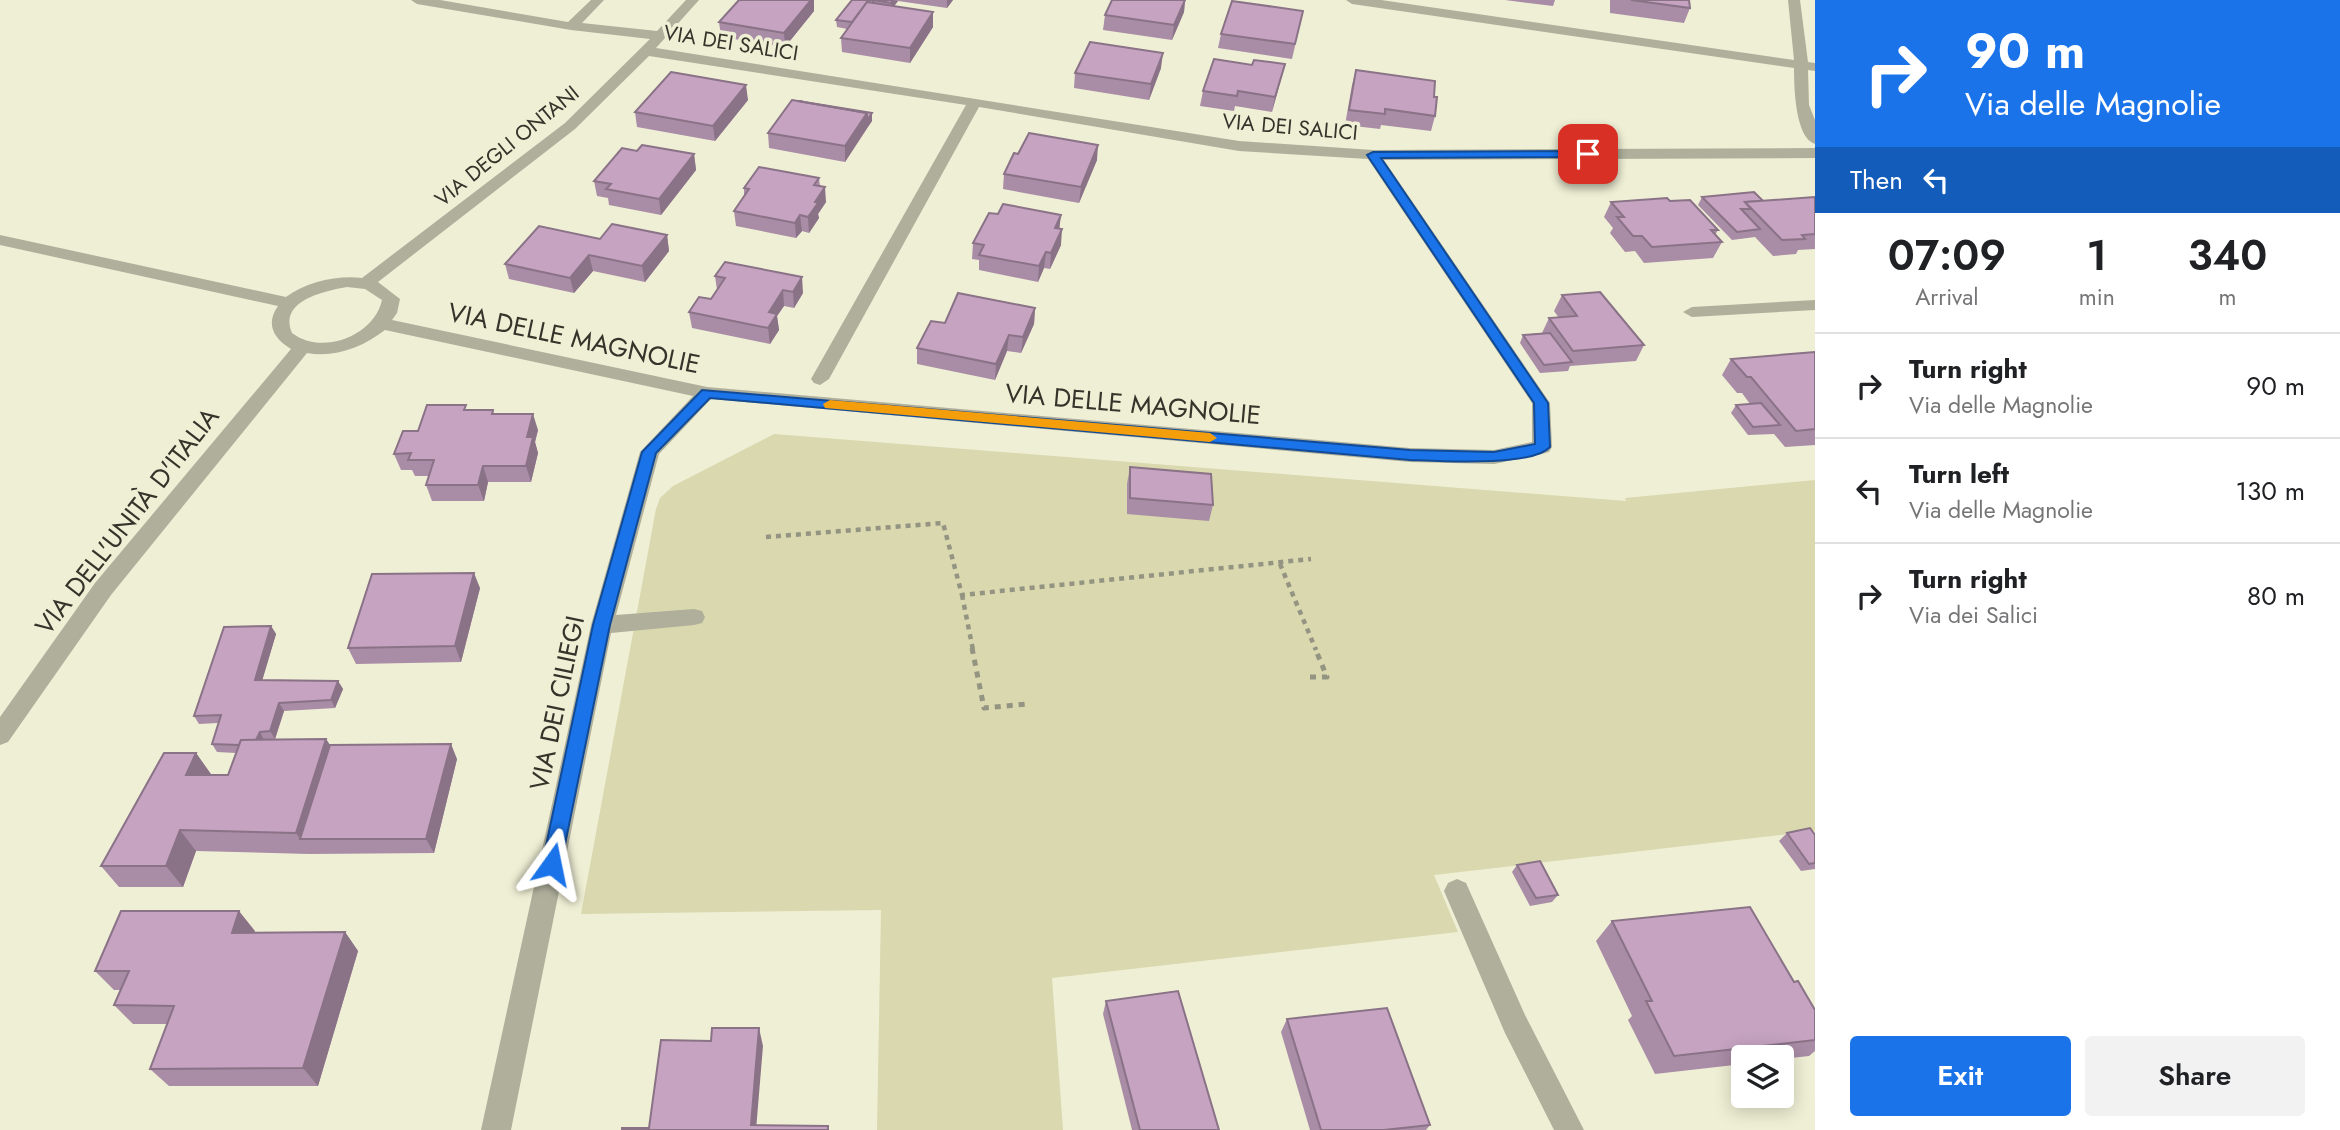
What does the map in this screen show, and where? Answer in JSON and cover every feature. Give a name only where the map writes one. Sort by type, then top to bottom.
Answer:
[{"type":"street","points":[[417,0],[571,26],[661,36]]},
{"type":"street","points":[[571,26],[598,0]]},
{"type":"street","name":"VIA DEGLI ONTANI","points":[[367,283],[570,126],[661,36],[693,0]]},
{"type":"street","points":[[1352,0],[1808,65]]},
{"type":"street","points":[[1794,0],[1808,65],[1802,105],[1815,140]]},
{"type":"street","name":"VIA DEI SALICI","points":[[646,51],[1240,146],[1373,155],[1815,153]]},
{"type":"street","points":[[820,379],[975,102]]},
{"type":"street","name":"VIA DELLE MAGNOLIE","points":[[383,324],[707,394],[1410,455],[1494,457],[1542,447],[1541,403],[1373,155]]},
{"type":"street","points":[[0,240],[289,303]]},
{"type":"street","points":[[367,283],[382,289],[391,299],[391,311],[383,324],[368,336],[347,344],[324,348],[303,346],[288,340],[280,329],[280,316],[289,303],[305,292],[326,285],[367,283]]},
{"type":"street","points":[[1692,312],[1815,305]]},
{"type":"street","name":"VIA DELL'UNITÀ D'ITALIA","points":[[0,734],[103,589],[303,346]]},
{"type":"street","name":"VIA DEI CILIEGI","points":[[496,1130],[602,625],[650,452],[707,394]]},
{"type":"street","points":[[602,625],[694,617]]},
{"type":"street","points":[[1457,891],[1515,1024],[1569,1130]]},
{"type":"path","points":[[766,537],[943,523],[962,595],[984,708],[1027,704]]},
{"type":"path","points":[[962,595],[1311,559]]},
{"type":"path","points":[[1280,564],[1327,677],[1310,677]]},
{"type":"green space","points":[[774,434],[1626,501],[1625,498],[1815,480],[1815,831],[1434,875],[1458,932],[1052,978],[1063,1130],[877,1130],[881,910],[581,914],[660,498],[673,486]]},
{"type":"building","points":[[739,0],[811,0],[784,33],[719,22]]},
{"type":"building","points":[[852,0],[874,0],[872,3],[867,2],[852,22],[836,20]]},
{"type":"building","points":[[1112,0],[1185,0],[1174,25],[1105,15]]},
{"type":"building","points":[[1631,0],[1689,0],[1690,8]]},
{"type":"building","points":[[1232,1],[1303,11],[1295,44],[1221,34]]},
{"type":"building","points":[[867,2],[933,12],[910,48],[841,38]]},
{"type":"building","points":[[1090,42],[1163,53],[1151,84],[1075,73]]},
{"type":"building","points":[[1214,59],[1252,65],[1254,60],[1285,64],[1275,97],[1238,91],[1237,96],[1203,91]]},
{"type":"building","points":[[1356,70],[1435,81],[1435,116],[1385,109],[1385,114],[1349,110]]},
{"type":"building","points":[[671,72],[746,85],[713,126],[635,112]]},
{"type":"building","points":[[792,100],[867,113],[845,146],[768,133]]},
{"type":"building","points":[[798,101],[872,113],[867,120],[867,113]]},
{"type":"building","points":[[1029,133],[1098,145],[1081,187],[1004,174],[1014,153],[1018,154]]},
{"type":"building","points":[[642,145],[694,154],[659,199],[606,189],[611,184],[594,181],[622,148],[637,151]]},
{"type":"building","points":[[759,167],[819,178],[814,185],[825,187],[808,217],[800,215],[795,223],[734,211],[749,189],[744,188]]},
{"type":"building","points":[[1754,192],[1763,201],[1745,202],[1751,209],[1741,209],[1760,229],[1737,232],[1702,197]]},
{"type":"building","points":[[1815,197],[1815,234],[1802,235],[1805,239],[1782,240],[1745,202]]},
{"type":"building","points":[[1667,198],[1670,201],[1690,200],[1718,230],[1711,230],[1722,242],[1652,247],[1642,236],[1633,236],[1617,217],[1624,217],[1611,202]]},
{"type":"building","points":[[1003,204],[1061,215],[1055,228],[1062,229],[1051,253],[1046,252],[1039,266],[979,255],[984,245],[973,243],[989,213],[998,214]]},
{"type":"building","points":[[612,224],[667,235],[642,266],[589,255],[570,278],[505,264],[539,226],[600,239]]},
{"type":"building","points":[[725,262],[802,277],[793,292],[783,290],[769,312],[777,314],[768,328],[689,312],[699,297],[711,299],[725,278],[715,276]]},
{"type":"building","points":[[1600,292],[1644,345],[1573,351],[1549,318],[1577,316],[1562,295]]},
{"type":"building","points":[[958,293],[1035,308],[1023,337],[1009,335],[996,364],[917,348],[931,321],[945,323]]},
{"type":"building","points":[[1550,333],[1572,362],[1544,365],[1523,335]]},
{"type":"building","points":[[1815,352],[1815,429],[1796,431],[1751,377],[1747,377],[1731,359]]},
{"type":"building","points":[[1761,403],[1780,425],[1753,427],[1736,405]]},
{"type":"building","points":[[427,405],[466,405],[464,410],[493,410],[492,414],[533,414],[527,437],[533,437],[526,466],[483,466],[478,485],[426,485],[434,460],[408,460],[411,453],[394,454],[403,431],[418,431]]},
{"type":"building","points":[[1130,467],[1211,474],[1213,505],[1130,498]]},
{"type":"building","points":[[474,573],[455,646],[348,648],[372,574]]},
{"type":"building","points":[[271,626],[255,680],[338,681],[331,700],[279,703],[270,731],[260,732],[256,740],[241,740],[239,745],[212,744],[221,715],[194,716],[224,627]]},
{"type":"building","points":[[326,739],[296,833],[180,830],[166,866],[101,866],[164,753],[196,753],[186,775],[228,775],[241,740]]},
{"type":"building","points":[[451,744],[426,839],[300,839],[330,745]]},
{"type":"building","points":[[1810,828],[1815,835],[1815,863],[1809,864],[1787,833]]},
{"type":"building","points":[[1540,861],[1558,895],[1536,898],[1517,865]]},
{"type":"building","points":[[1750,907],[1794,982],[1798,981],[1815,1010],[1815,1040],[1771,1045],[1731,1045],[1731,1050],[1674,1056],[1646,1001],[1652,1001],[1612,921]]},
{"type":"building","points":[[121,911],[239,911],[232,933],[345,932],[303,1068],[150,1069],[174,1006],[114,1005],[129,971],[95,971]]},
{"type":"building","points":[[1178,991],[1219,1130],[1140,1130],[1106,1001]]},
{"type":"building","points":[[1387,1008],[1430,1125],[1384,1130],[1321,1130],[1287,1019]]},
{"type":"building","points":[[712,1028],[759,1028],[751,1125],[828,1126],[828,1130],[622,1130],[649,1128],[661,1040],[711,1041]]},
{"type":"slow traffic","points":[[830,404],[1210,438]]},
{"type":"route","points":[[552,864],[602,625],[650,452],[707,394],[1410,455],[1494,457],[1542,447],[1541,403],[1373,155],[1588,154]]}]
